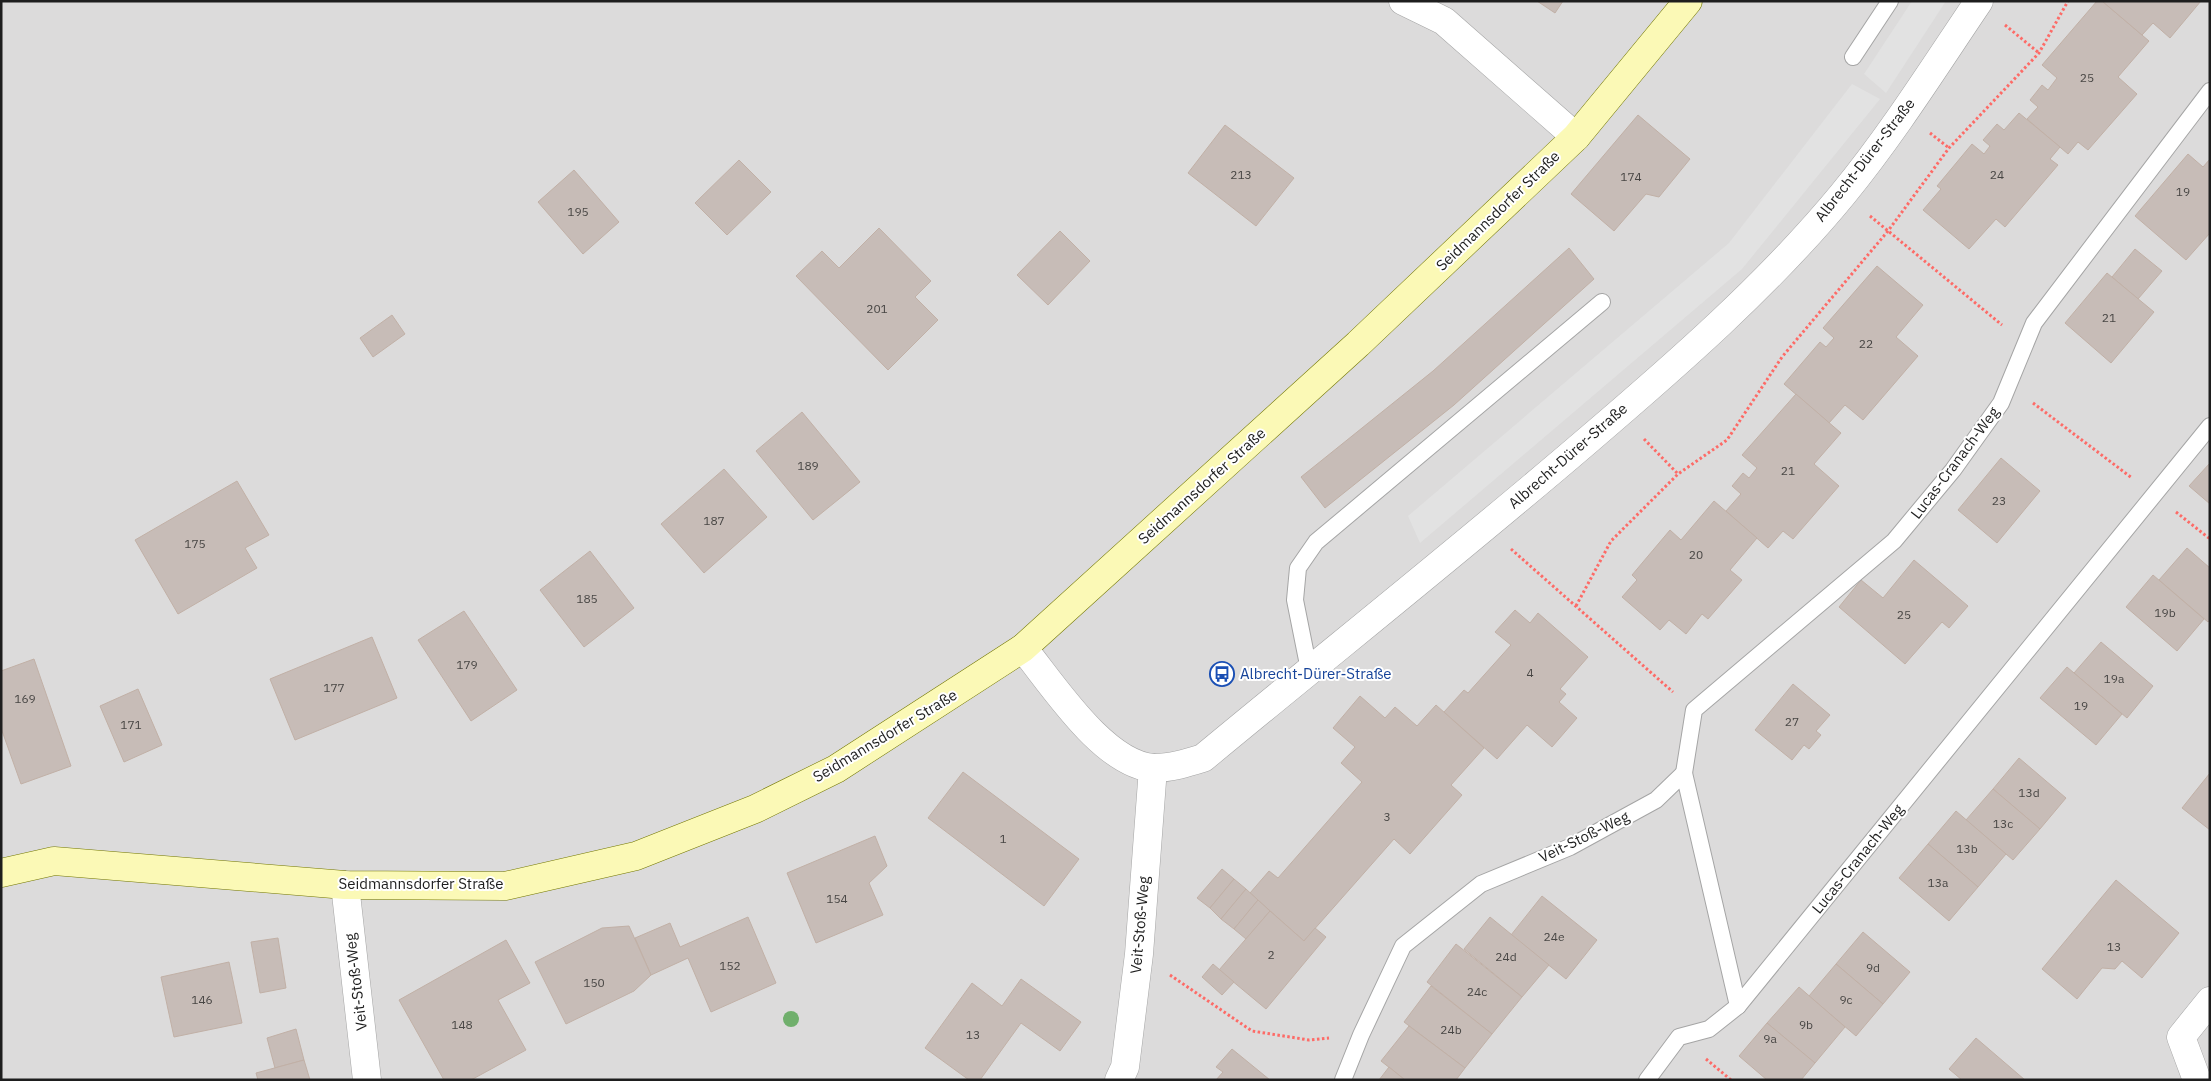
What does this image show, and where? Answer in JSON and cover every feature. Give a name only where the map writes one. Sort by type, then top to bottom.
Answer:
[{"type":"street","points":[[1403,1],[1444,21],[1576,137]]},
{"type":"street","name":"Seidmannsdorfer Straße","points":[[1,873],[54,861],[345,885],[505,886],[636,856],[755,809],[836,769],[1023,648],[1358,344],[1576,137],[1688,1]]},
{"type":"street","name":"Albrecht-Dürer-Straße","points":[[1023,648],[1092,733],[1120,757],[1153,768],[1181,765],[1203,758],[1486,527],[1701,341],[1799,243],[1844,193],[1903,113],[1978,2]]},
{"type":"street","name":"Veit-Stoß-Weg","points":[[1119,1080],[1125,1067],[1139,954],[1153,768]]},
{"type":"street","name":"Veit-Stoß-Weg","points":[[345,885],[368,1080]]},
{"type":"street","points":[[2197,1080],[2181,1037],[2210,1001]]},
{"type":"lane","points":[[1853,57],[1890,1]]},
{"type":"lane","name":"Lucas-Cranach-Weg","points":[[1694,710],[1894,541],[1953,470],[2001,403],[2034,324],[2210,90]]},
{"type":"lane","points":[[1309,670],[1295,600],[1298,568],[1316,542],[1602,302]]},
{"type":"lane","name":"Lucas-Cranach-Weg","points":[[1647,1080],[1679,1037],[1709,1029],[1738,1006],[2210,426]]},
{"type":"lane","points":[[1694,710],[1684,773],[1738,1006]]},
{"type":"lane","name":"Veit-Stoß-Weg","points":[[1342,1080],[1361,1035],[1404,946],[1481,884],[1570,847],[1656,800],[1684,773]]},
{"type":"path","points":[[1576,606],[1611,541],[1678,474],[1726,440],[1782,357],[1888,231],[1949,148],[2039,53],[2068,1]]},
{"type":"path","points":[[1978,2],[2039,53]]},
{"type":"path","points":[[1844,193],[2025,344]]},
{"type":"path","points":[[2009,384],[2210,539]]},
{"type":"path","points":[[1619,413],[1678,474]]},
{"type":"path","points":[[1486,527],[1694,710]]},
{"type":"path","points":[[1139,954],[1252,1031],[1309,1040],[1361,1035]]},
{"type":"path","points":[[1724,1073],[1731,1080]]},
{"type":"shaded area","points":[[1,1],[2210,1],[2210,1080],[1,1080]]},
{"type":"shaded area","points":[[1912,1],[1946,1],[1886,93],[1864,74]]},
{"type":"shaded area","points":[[1852,84],[1880,99],[1742,269],[1420,543],[1408,516],[1729,243]]},
{"type":"building","points":[[1537,1],[1563,1],[1555,13]]},
{"type":"building","points":[[2097,1],[2102,1],[2149,41],[2118,77],[2137,94],[2088,150],[2078,142],[2068,154],[2027,119],[2038,107],[2030,100],[2042,85],[2048,90],[2057,78],[2042,65]]},
{"type":"building","points":[[2102,1],[2201,1],[2170,38],[2153,23],[2142,35]]},
{"type":"building","points":[[2019,113],[2060,147],[2050,159],[2058,165],[2005,227],[1996,219],[1969,249],[1923,210],[1941,189],[1937,186],[1972,144],[1984,154],[1990,146],[1983,140],[1997,124],[2004,130]]},
{"type":"building","points":[[1638,115],[1690,159],[1659,197],[1646,194],[1614,231],[1571,194]]},
{"type":"building","points":[[1225,125],[1294,178],[1256,226],[1188,173]]},
{"type":"building","points":[[2188,154],[2203,167],[2210,159],[2210,233],[2186,260],[2135,216]]},
{"type":"building","points":[[739,160],[771,192],[727,235],[695,203]]},
{"type":"building","points":[[574,170],[619,222],[583,254],[538,202]]},
{"type":"building","points":[[879,228],[931,281],[915,297],[938,320],[888,370],[796,276],[822,251],[839,268]]},
{"type":"building","points":[[1060,231],[1090,261],[1048,305],[1017,275]]},
{"type":"building","points":[[1569,248],[1594,279],[1454,405],[1325,508],[1301,477],[1433,371]]},
{"type":"building","points":[[2135,249],[2162,271],[2138,299],[2112,277]]},
{"type":"building","points":[[1877,266],[1923,305],[1896,337],[1918,356],[1863,420],[1845,405],[1829,423],[1784,384],[1820,342],[1826,347],[1834,338],[1823,328]]},
{"type":"building","points":[[2107,273],[2154,312],[2111,363],[2065,323]]},
{"type":"building","points":[[392,315],[405,334],[373,357],[360,338]]},
{"type":"building","points":[[1796,394],[1841,433],[1814,464],[1839,486],[1793,539],[1783,531],[1768,548],[1726,511],[1741,494],[1732,486],[1743,473],[1749,478],[1757,468],[1742,455]]},
{"type":"building","points":[[802,412],[860,482],[813,520],[756,451]]},
{"type":"building","points":[[2001,458],[2040,491],[1997,543],[1958,510]]},
{"type":"building","points":[[2210,463],[2210,504],[2189,486]]},
{"type":"building","points":[[724,469],[767,517],[704,573],[661,524]]},
{"type":"building","points":[[237,481],[269,535],[245,548],[257,568],[178,614],[135,540]]},
{"type":"building","points":[[1714,501],[1757,538],[1730,570],[1742,580],[1708,619],[1702,614],[1686,634],[1669,620],[1660,630],[1622,597],[1637,580],[1632,575],[1670,530],[1681,540]]},
{"type":"building","points":[[2187,548],[2210,568],[2210,620],[2208,622],[2159,580]]},
{"type":"building","points":[[590,551],[634,608],[584,647],[540,590]]},
{"type":"building","points":[[1914,560],[1968,606],[1949,628],[1942,622],[1905,664],[1839,607],[1861,580],[1883,598]]},
{"type":"building","points":[[2153,575],[2204,619],[2177,651],[2126,607]]},
{"type":"building","points":[[1515,610],[1530,623],[1538,613],[1588,657],[1560,689],[1566,694],[1559,702],[1577,718],[1552,747],[1527,725],[1497,759],[1444,712],[1464,690],[1468,693],[1511,645],[1495,632]]},
{"type":"building","points":[[464,611],[517,690],[471,721],[418,640]]},
{"type":"building","points":[[372,637],[397,698],[295,740],[270,679]]},
{"type":"building","points":[[2101,642],[2153,686],[2127,718],[2074,673]]},
{"type":"building","points":[[34,659],[71,766],[21,784],[1,728],[1,671]]},
{"type":"building","points":[[2067,667],[2122,714],[2096,745],[2040,698]]},
{"type":"building","points":[[1793,684],[1830,715],[1816,731],[1821,735],[1809,749],[1804,745],[1792,760],[1755,730]]},
{"type":"building","points":[[138,689],[162,745],[124,762],[100,706]]},
{"type":"building","points":[[1360,696],[1385,718],[1395,707],[1417,726],[1436,705],[1484,748],[1451,785],[1462,795],[1410,854],[1394,839],[1304,941],[1250,893],[1269,871],[1278,878],[1362,782],[1341,763],[1355,747],[1333,728]]},
{"type":"building","points":[[2019,758],[2066,798],[2040,829],[1993,789]]},
{"type":"building","points":[[963,772],[1079,859],[1044,906],[928,818]]},
{"type":"building","points":[[2210,773],[2210,830],[2182,808]]},
{"type":"building","points":[[1993,789],[2040,829],[2013,860],[1966,820]]},
{"type":"building","points":[[1956,811],[2006,854],[1978,887],[1928,844]]},
{"type":"building","points":[[875,836],[887,866],[869,883],[883,915],[816,943],[787,873]]},
{"type":"building","points":[[1928,844],[1978,887],[1949,921],[1899,878]]},
{"type":"building","points":[[1222,869],[1234,879],[1210,908],[1197,898]]},
{"type":"building","points":[[1234,879],[1246,889],[1221,919],[1210,908]]},
{"type":"building","points":[[2116,880],[2179,933],[2142,978],[2122,961],[2115,969],[2102,968],[2077,999],[2042,969]]},
{"type":"building","points":[[1246,889],[1258,900],[1234,929],[1221,919]]},
{"type":"building","points":[[1542,896],[1597,940],[1566,979],[1511,935]]},
{"type":"building","points":[[1258,900],[1270,911],[1246,939],[1234,929]]},
{"type":"building","points":[[1270,911],[1304,941],[1315,928],[1326,937],[1266,1009],[1219,970]]},
{"type":"building","points":[[748,917],[776,983],[711,1012],[688,958],[651,975],[635,938],[670,923],[680,947]]},
{"type":"building","points":[[1490,917],[1549,965],[1522,997],[1464,949]]},
{"type":"building","points":[[629,926],[651,975],[634,991],[566,1024],[535,962],[602,928]]},
{"type":"building","points":[[1863,932],[1910,972],[1883,1004],[1836,964]]},
{"type":"building","points":[[278,938],[286,988],[260,993],[251,942]]},
{"type":"building","points":[[506,940],[530,983],[498,1000],[526,1050],[471,1080],[444,1080],[399,1000]]},
{"type":"building","points":[[1456,944],[1522,997],[1492,1034],[1427,982]]},
{"type":"building","points":[[229,962],[242,1023],[174,1037],[161,977]]},
{"type":"building","points":[[1213,964],[1234,982],[1222,995],[1202,977]]},
{"type":"building","points":[[1836,964],[1883,1004],[1856,1036],[1809,996]]},
{"type":"building","points":[[1021,979],[1081,1022],[1060,1051],[1021,1023],[980,1080],[969,1080],[925,1048],[972,983],[1002,1006]]},
{"type":"building","points":[[1431,986],[1492,1034],[1465,1068],[1404,1022]]},
{"type":"building","points":[[1799,987],[1845,1027],[1815,1063],[1767,1023]]},
{"type":"building","points":[[1767,1023],[1815,1063],[1801,1080],[1767,1080],[1739,1056]]},
{"type":"building","points":[[1409,1026],[1465,1068],[1456,1080],[1405,1080],[1381,1061]]},
{"type":"building","points":[[296,1029],[304,1060],[275,1068],[267,1038]]},
{"type":"building","points":[[1976,1038],[2025,1080],[1962,1080],[1949,1069]]},
{"type":"building","points":[[1232,1049],[1270,1080],[1216,1080],[1223,1072],[1216,1067]]},
{"type":"building","points":[[304,1060],[310,1080],[258,1080],[256,1073]]},
{"type":"building","points":[[1389,1067],[1405,1080],[1379,1080]]},
{"type":"place","name":"Albrecht-Dürer-Straße","points":[[1222,674]]}]
